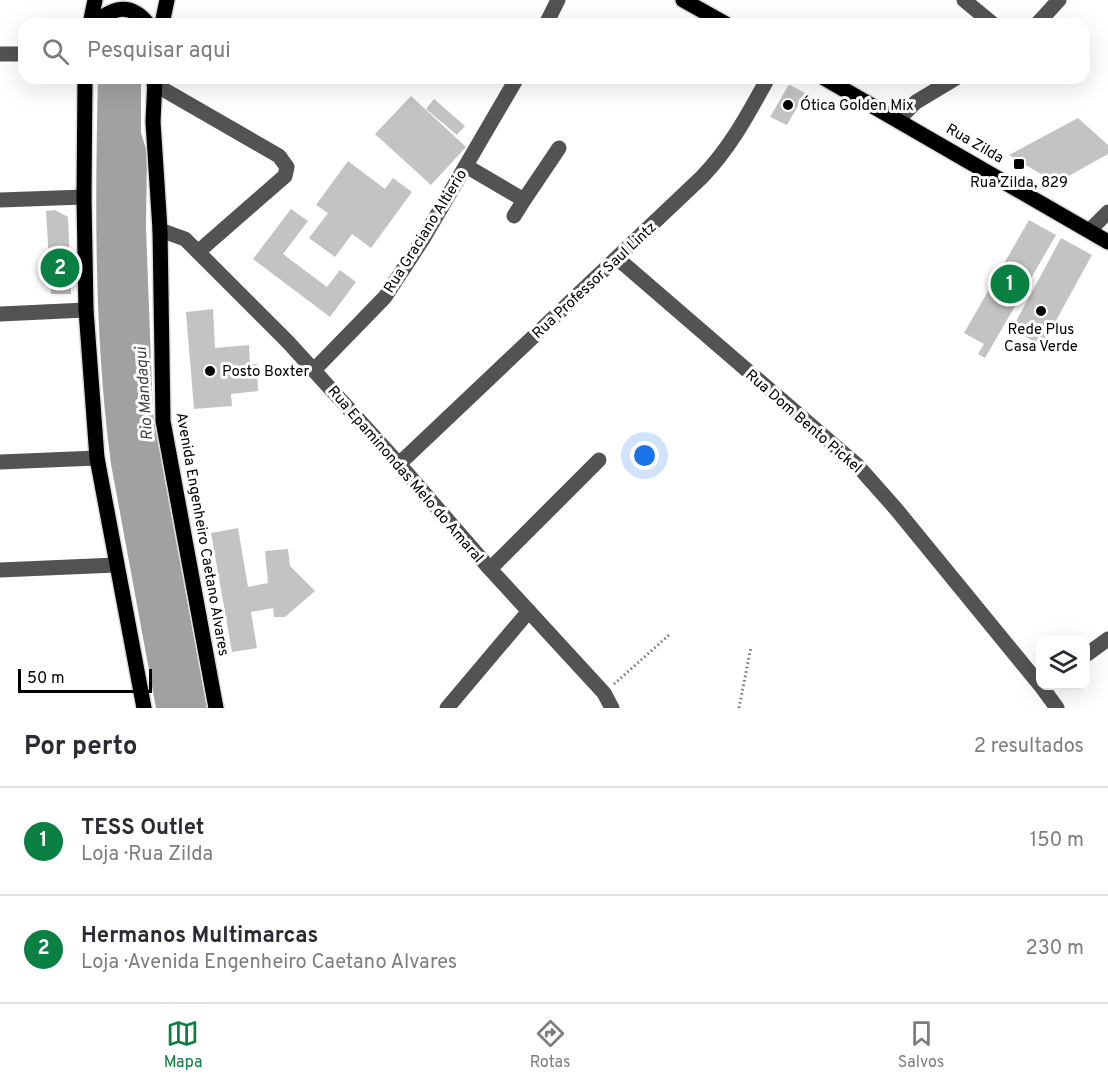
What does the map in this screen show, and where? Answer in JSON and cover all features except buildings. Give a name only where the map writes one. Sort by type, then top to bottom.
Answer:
[{"type":"main road","points":[[92,18],[95,0]]},
{"type":"main road","points":[[163,18],[167,0]]},
{"type":"main road","points":[[683,0],[715,18]]},
{"type":"main road","points":[[99,18],[109,11],[120,8],[135,12],[142,18]]},
{"type":"main road","points":[[85,84],[86,310],[97,458],[144,708]]},
{"type":"main road","name":"Avenida Engenheiro Caetano Alvares","points":[[154,84],[153,122],[160,230],[163,421],[216,708]]},
{"type":"main road","name":"Rua Zilda","points":[[835,84],[1108,242]]},
{"type":"street","points":[[549,18],[558,0]]},
{"type":"street","points":[[964,0],[986,18]]},
{"type":"street","points":[[1042,18],[1059,0]]},
{"type":"street","points":[[0,54],[18,54]]},
{"type":"street","points":[[159,84],[279,156],[287,167],[285,176],[198,252]]},
{"type":"street","name":"Rua Graciano Altierio","points":[[314,370],[385,297],[423,240],[514,84]]},
{"type":"street","name":"Rua Professor Saul Lintz","points":[[399,464],[721,158],[735,138],[765,84]]},
{"type":"street","points":[[898,120],[916,102],[946,84]]},
{"type":"street","points":[[514,216],[559,148]]},
{"type":"street","points":[[466,166],[524,200]]},
{"type":"street","points":[[0,200],[84,196]]},
{"type":"street","points":[[1090,230],[1108,212]]},
{"type":"street","name":"Rua Epaminondas Melo do Amaral","points":[[160,230],[185,239],[314,370],[490,569],[604,693],[612,708]]},
{"type":"street","name":"Rua Dom Bento Pickel","points":[[617,258],[857,465],[1036,679]]},
{"type":"street","points":[[0,314],[86,310]]},
{"type":"street","points":[[0,462],[97,458]]},
{"type":"street","points":[[490,569],[599,460]]},
{"type":"street","points":[[0,570],[116,565]]},
{"type":"street","points":[[447,708],[529,611]]},
{"type":"street","points":[[1090,653],[1108,639]]},
{"type":"street","name":"Rua Dom Bento Pickel","points":[[1045,690],[1057,708]]},
{"type":"path","points":[[604,693],[669,635]]},
{"type":"path","points":[[739,708],[751,647]]},
{"type":"water","name":"Rio Mandaqui","points":[[98,84],[141,84],[141,133],[147,152],[146,228],[153,415],[207,708],[156,708],[111,464],[105,416],[97,271]]},
{"type":"place","name":"Ótica Golden Mix","points":[[788,105]]},
{"type":"place","name":"Rua Zilda, 829","points":[[1019,164]]},
{"type":"place","name":"Hermanos Multimarcas","points":[[60,268]]},
{"type":"place","name":"TESS Outlet","points":[[1010,284]]},
{"type":"place","name":"Rede Plus Casa Verde","points":[[1041,311]]},
{"type":"place","name":"Posto Boxter","points":[[210,371]]}]
